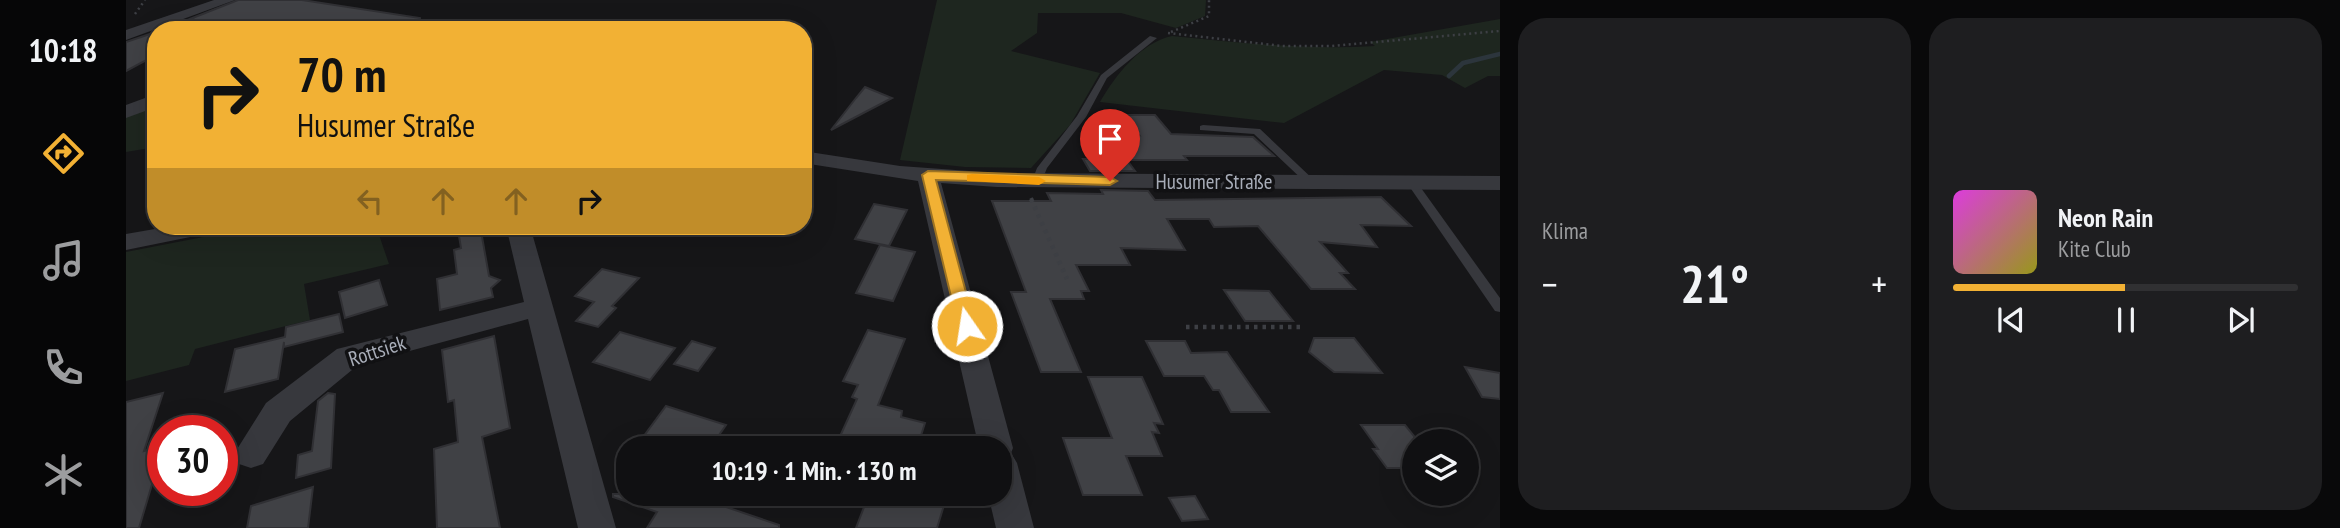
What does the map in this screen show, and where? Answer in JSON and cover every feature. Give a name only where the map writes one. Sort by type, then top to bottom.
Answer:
[{"type":"street","points":[[167,21],[228,0]]},
{"type":"street","points":[[126,35],[147,28]]},
{"type":"street","points":[[126,41],[147,42]]},
{"type":"street","points":[[126,112],[147,104]]},
{"type":"street","name":"Husumer Straße","points":[[812,158],[928,175],[1037,181],[1500,183]]},
{"type":"street","points":[[928,175],[993,436]]},
{"type":"street","points":[[126,242],[163,235]]},
{"type":"street","points":[[520,235],[597,528]]},
{"type":"street","name":"Rottsiek","points":[[251,454],[278,412],[348,357],[539,307]]},
{"type":"street","points":[[1010,506],[1015,528]]},
{"type":"lane","points":[[1037,181],[1042,168],[1081,117],[1104,77],[1153,38]]},
{"type":"lane","points":[[1203,128],[1257,131],[1311,182]]},
{"type":"lane","points":[[1412,183],[1500,308]]},
{"type":"path","points":[[1153,38],[1209,16],[1209,0]]},
{"type":"path","points":[[1168,33],[1282,46],[1332,46],[1500,31]]},
{"type":"path","points":[[1037,181],[1031,199],[1067,279]]},
{"type":"path","points":[[1186,327],[1304,327]]},
{"type":"shaded area","points":[[937,0],[1206,0],[1205,16],[1176,28],[1121,13],[1038,13],[1037,33],[1011,51],[1100,73],[1070,125],[1031,168],[965,167],[900,160]]},
{"type":"shaded area","points":[[1500,19],[1500,76],[1488,76],[1465,88],[1442,75],[1384,70],[1284,123],[1100,102],[1113,82],[1139,53],[1172,36],[1299,46],[1375,46],[1370,42]]},
{"type":"shaded area","points":[[147,108],[147,148],[126,152],[126,117]]},
{"type":"shaded area","points":[[214,235],[379,235],[389,264],[304,284],[310,320],[195,349],[189,365],[126,381],[126,252]]},
{"type":"building","points":[[238,0],[302,0],[420,18],[420,21],[190,19]]},
{"type":"building","points":[[147,35],[147,60],[126,71],[126,42]]},
{"type":"building","points":[[865,87],[892,98],[831,130],[856,98]]},
{"type":"building","points":[[1123,115],[1155,115],[1171,134],[1253,137],[1274,156],[1184,156],[1187,160],[1127,160],[1135,171],[1090,171],[1083,159],[1090,159],[1083,146],[1094,126],[1139,135]]},
{"type":"building","points":[[1101,190],[1148,191],[1155,200],[1381,197],[1411,226],[1361,225],[1377,247],[1320,242],[1348,273],[1340,273],[1355,289],[1311,289],[1258,226],[1214,227],[1209,219],[1167,219],[1185,250],[1121,248],[1130,265],[1076,265],[1089,291],[1081,291],[1084,299],[1050,299],[1081,372],[1041,372],[1011,292],[1026,292],[992,201],[1051,201],[1047,193],[1103,194]]},
{"type":"building","points":[[874,204],[907,210],[889,246],[855,239]]},
{"type":"building","points":[[482,235],[489,276],[500,280],[491,288],[493,297],[440,310],[437,279],[457,274],[454,250],[461,248],[459,236]]},
{"type":"building","points":[[880,245],[915,252],[893,301],[856,293]]},
{"type":"building","points":[[602,269],[639,278],[612,306],[616,308],[598,327],[576,321],[594,302],[575,296]]},
{"type":"building","points":[[379,280],[387,305],[345,318],[339,292]]},
{"type":"building","points":[[1224,290],[1269,291],[1293,321],[1245,321]]},
{"type":"building","points":[[339,314],[343,332],[284,347],[284,342],[278,379],[225,392],[235,349],[285,337],[286,327]]},
{"type":"building","points":[[868,330],[905,339],[878,405],[902,411],[901,417],[925,423],[921,436],[840,436],[857,399],[852,397],[858,385],[843,381]]},
{"type":"building","points":[[620,332],[675,348],[650,380],[593,362]]},
{"type":"building","points":[[494,336],[510,428],[482,437],[500,528],[437,528],[434,449],[458,442],[454,400],[448,402],[442,350]]},
{"type":"building","points":[[1314,338],[1354,338],[1382,373],[1334,372],[1309,352]]},
{"type":"building","points":[[692,341],[715,348],[698,371],[674,364]]},
{"type":"building","points":[[1146,341],[1185,341],[1191,353],[1227,352],[1269,412],[1231,412],[1219,390],[1213,390],[1204,376],[1164,376]]},
{"type":"building","points":[[1465,367],[1500,373],[1500,399],[1482,397]]},
{"type":"building","points":[[1088,377],[1142,377],[1163,424],[1154,423],[1159,433],[1152,432],[1162,456],[1126,456],[1142,495],[1083,495],[1063,438],[1112,438]]},
{"type":"building","points":[[163,393],[156,415],[147,415],[147,442],[144,451],[147,450],[147,501],[139,528],[126,528],[126,402]]},
{"type":"building","points":[[328,393],[335,394],[331,468],[296,478],[298,455],[312,451],[318,401]]},
{"type":"building","points":[[666,406],[726,425],[718,436],[644,436]]},
{"type":"building","points":[[1361,425],[1405,425],[1408,429],[1402,429],[1402,468],[1387,468],[1373,449],[1378,449]]},
{"type":"building","points":[[313,487],[308,528],[247,528],[251,506]]},
{"type":"building","points":[[1195,496],[1208,519],[1182,521],[1169,498]]},
{"type":"building","points":[[639,506],[723,506],[779,525],[779,528],[647,528],[657,512]]},
{"type":"building","points":[[864,506],[944,506],[937,528],[856,528]]},
{"type":"waterway","points":[[1449,76],[1463,63],[1500,54]]},
{"type":"slow traffic","points":[[972,178],[1039,181]]},
{"type":"route","points":[[967,326],[928,175],[1110,181]]}]
